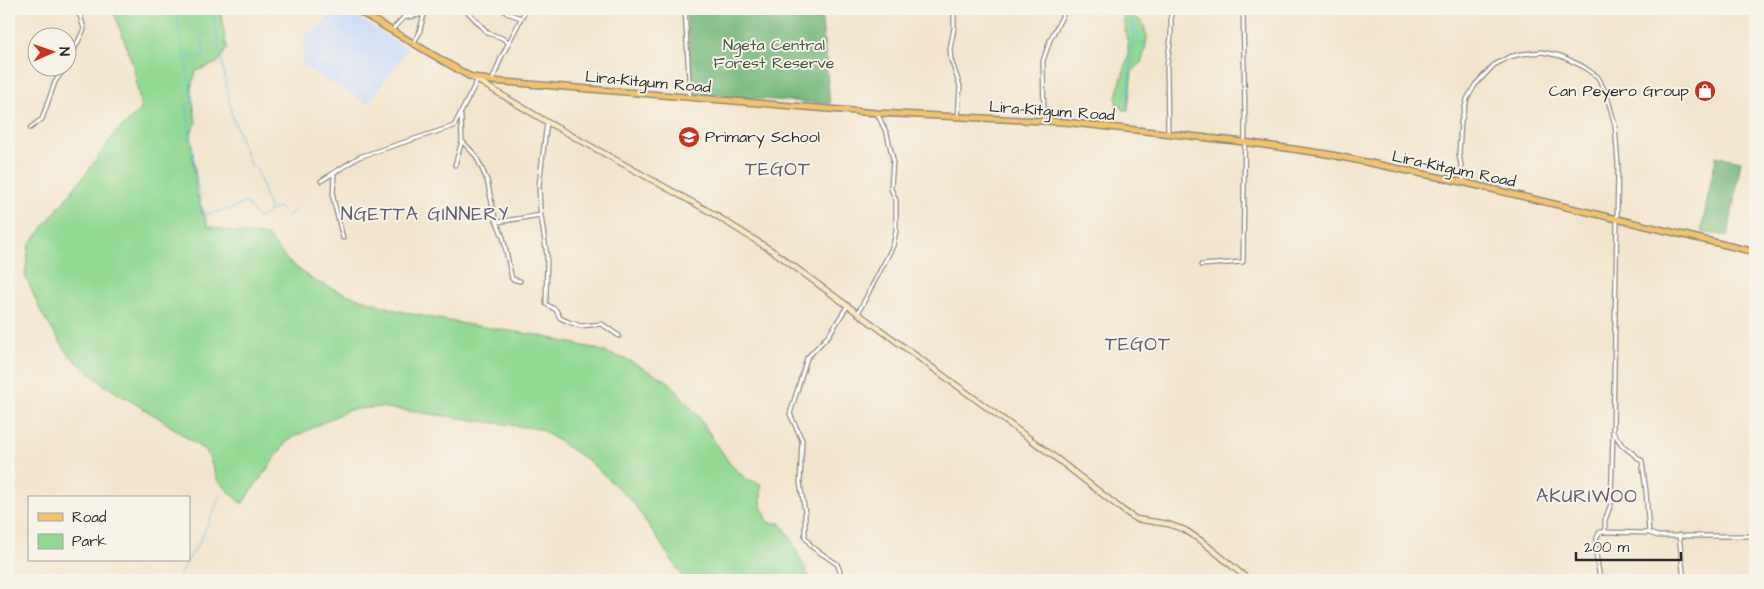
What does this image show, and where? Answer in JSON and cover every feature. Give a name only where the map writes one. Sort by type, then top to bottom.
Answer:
[{"type":"main road","name":"Lira-Kitgum Road","points":[[355,9],[469,76],[492,81],[877,113],[1083,124],[1244,142],[1327,154],[1464,183],[1755,252]]},
{"type":"main road","points":[[469,76],[547,122],[712,213],[774,252],[1056,458],[1124,511],[1136,519],[1168,524],[1185,530],[1203,542],[1249,580]]},
{"type":"street","points":[[70,9],[80,15],[84,29],[78,42]]},
{"type":"street","points":[[391,30],[404,18],[408,9]]},
{"type":"street","points":[[404,18],[424,14],[430,9]]},
{"type":"street","points":[[465,9],[488,33],[502,38],[508,43]]},
{"type":"street","points":[[502,9],[521,18]]},
{"type":"street","points":[[492,81],[508,43],[526,9]]},
{"type":"street","points":[[685,9],[690,98]]},
{"type":"street","points":[[954,9],[954,28],[950,49],[951,60],[960,86],[958,118]]},
{"type":"street","points":[[1044,121],[1043,61],[1050,40],[1066,9]]},
{"type":"street","points":[[1168,134],[1167,65],[1171,36],[1171,9]]},
{"type":"street","points":[[1201,266],[1243,262],[1243,9]]},
{"type":"street","points":[[414,42],[419,34],[424,14]]},
{"type":"street","points":[[1464,183],[1459,154],[1461,122],[1467,99],[1475,85],[1494,65],[1509,57],[1542,52],[1561,56],[1582,66],[1598,77],[1607,96],[1615,124],[1618,165],[1611,504],[1604,520],[1605,532]]},
{"type":"street","points":[[30,128],[42,119],[58,78]]},
{"type":"street","points":[[320,181],[359,157],[450,128],[456,124],[477,82]]},
{"type":"street","points":[[455,165],[462,141],[461,113]]},
{"type":"street","points":[[858,313],[893,246],[896,231],[896,200],[891,189],[893,159],[887,134],[877,113]]},
{"type":"street","points":[[547,122],[539,185],[547,256],[546,304],[556,310],[560,318],[569,322],[581,326],[602,324],[619,336]]},
{"type":"street","points":[[462,141],[480,163],[487,180],[503,237],[512,279],[520,281]]},
{"type":"street","points":[[334,173],[333,198],[343,238]]},
{"type":"street","points":[[498,222],[541,215]]},
{"type":"street","points":[[840,571],[837,564],[812,547],[805,537],[805,512],[800,483],[802,440],[790,414],[807,358],[829,335],[848,306]]},
{"type":"street","points":[[1613,432],[1622,445],[1642,461],[1649,533]]},
{"type":"street","points":[[1600,580],[1595,541],[1600,532],[1649,533],[1658,536],[1755,536]]},
{"type":"street","points":[[1678,535],[1684,580]]},
{"type":"shaded area","points":[[334,9],[343,9],[408,49],[368,104],[302,66],[305,34],[323,26]]},
{"type":"green space","points":[[113,9],[220,9],[227,49],[217,63],[196,71],[191,88],[196,122],[191,134],[196,192],[208,226],[233,232],[267,236],[288,261],[314,281],[351,296],[407,313],[536,335],[593,348],[628,360],[669,382],[698,416],[730,464],[745,478],[761,484],[761,506],[769,523],[781,523],[791,539],[810,580],[685,580],[633,502],[589,461],[540,429],[380,407],[348,410],[288,440],[242,504],[218,481],[207,452],[159,418],[104,385],[68,354],[42,314],[25,275],[29,245],[88,171],[115,133],[141,110],[134,68]]},
{"type":"green space","name":"Ngeta Central Forest Reserve","points":[[686,9],[821,9],[830,104],[693,94]]},
{"type":"green space","points":[[1123,9],[1132,9],[1132,15],[1143,23],[1147,37],[1141,63],[1132,72],[1128,110],[1123,110],[1121,106],[1117,110],[1116,96],[1128,58]]},
{"type":"green space","points":[[1716,156],[1741,161],[1728,236],[1701,232]]},
{"type":"waterway","points":[[175,9],[185,56]]},
{"type":"waterway","points":[[212,9],[232,116],[250,164],[257,169],[270,212]]},
{"type":"waterway","points":[[1125,9],[1133,27],[1127,109]]},
{"type":"waterway","points":[[1131,24],[1135,25],[1140,43],[1146,44]]},
{"type":"waterway","points":[[202,35],[204,57],[185,57],[193,102],[186,104],[202,215],[231,209],[246,202],[258,218],[279,207],[288,217],[296,208]]},
{"type":"waterway","points":[[190,557],[201,539],[221,495]]},
{"type":"waterway","points":[[176,580],[187,562]]},
{"type":"place","name":"Can Peyero Group","points":[[1705,91]]},
{"type":"place","name":"Primary School","points":[[689,137]]},
{"type":"district","name":"TEGOT","points":[[778,169]]},
{"type":"district","name":"NGETTA GINNERY","points":[[425,214]]},
{"type":"district","name":"TEGOT","points":[[1138,344]]},
{"type":"district","name":"AKURIWOO","points":[[1587,496]]}]
